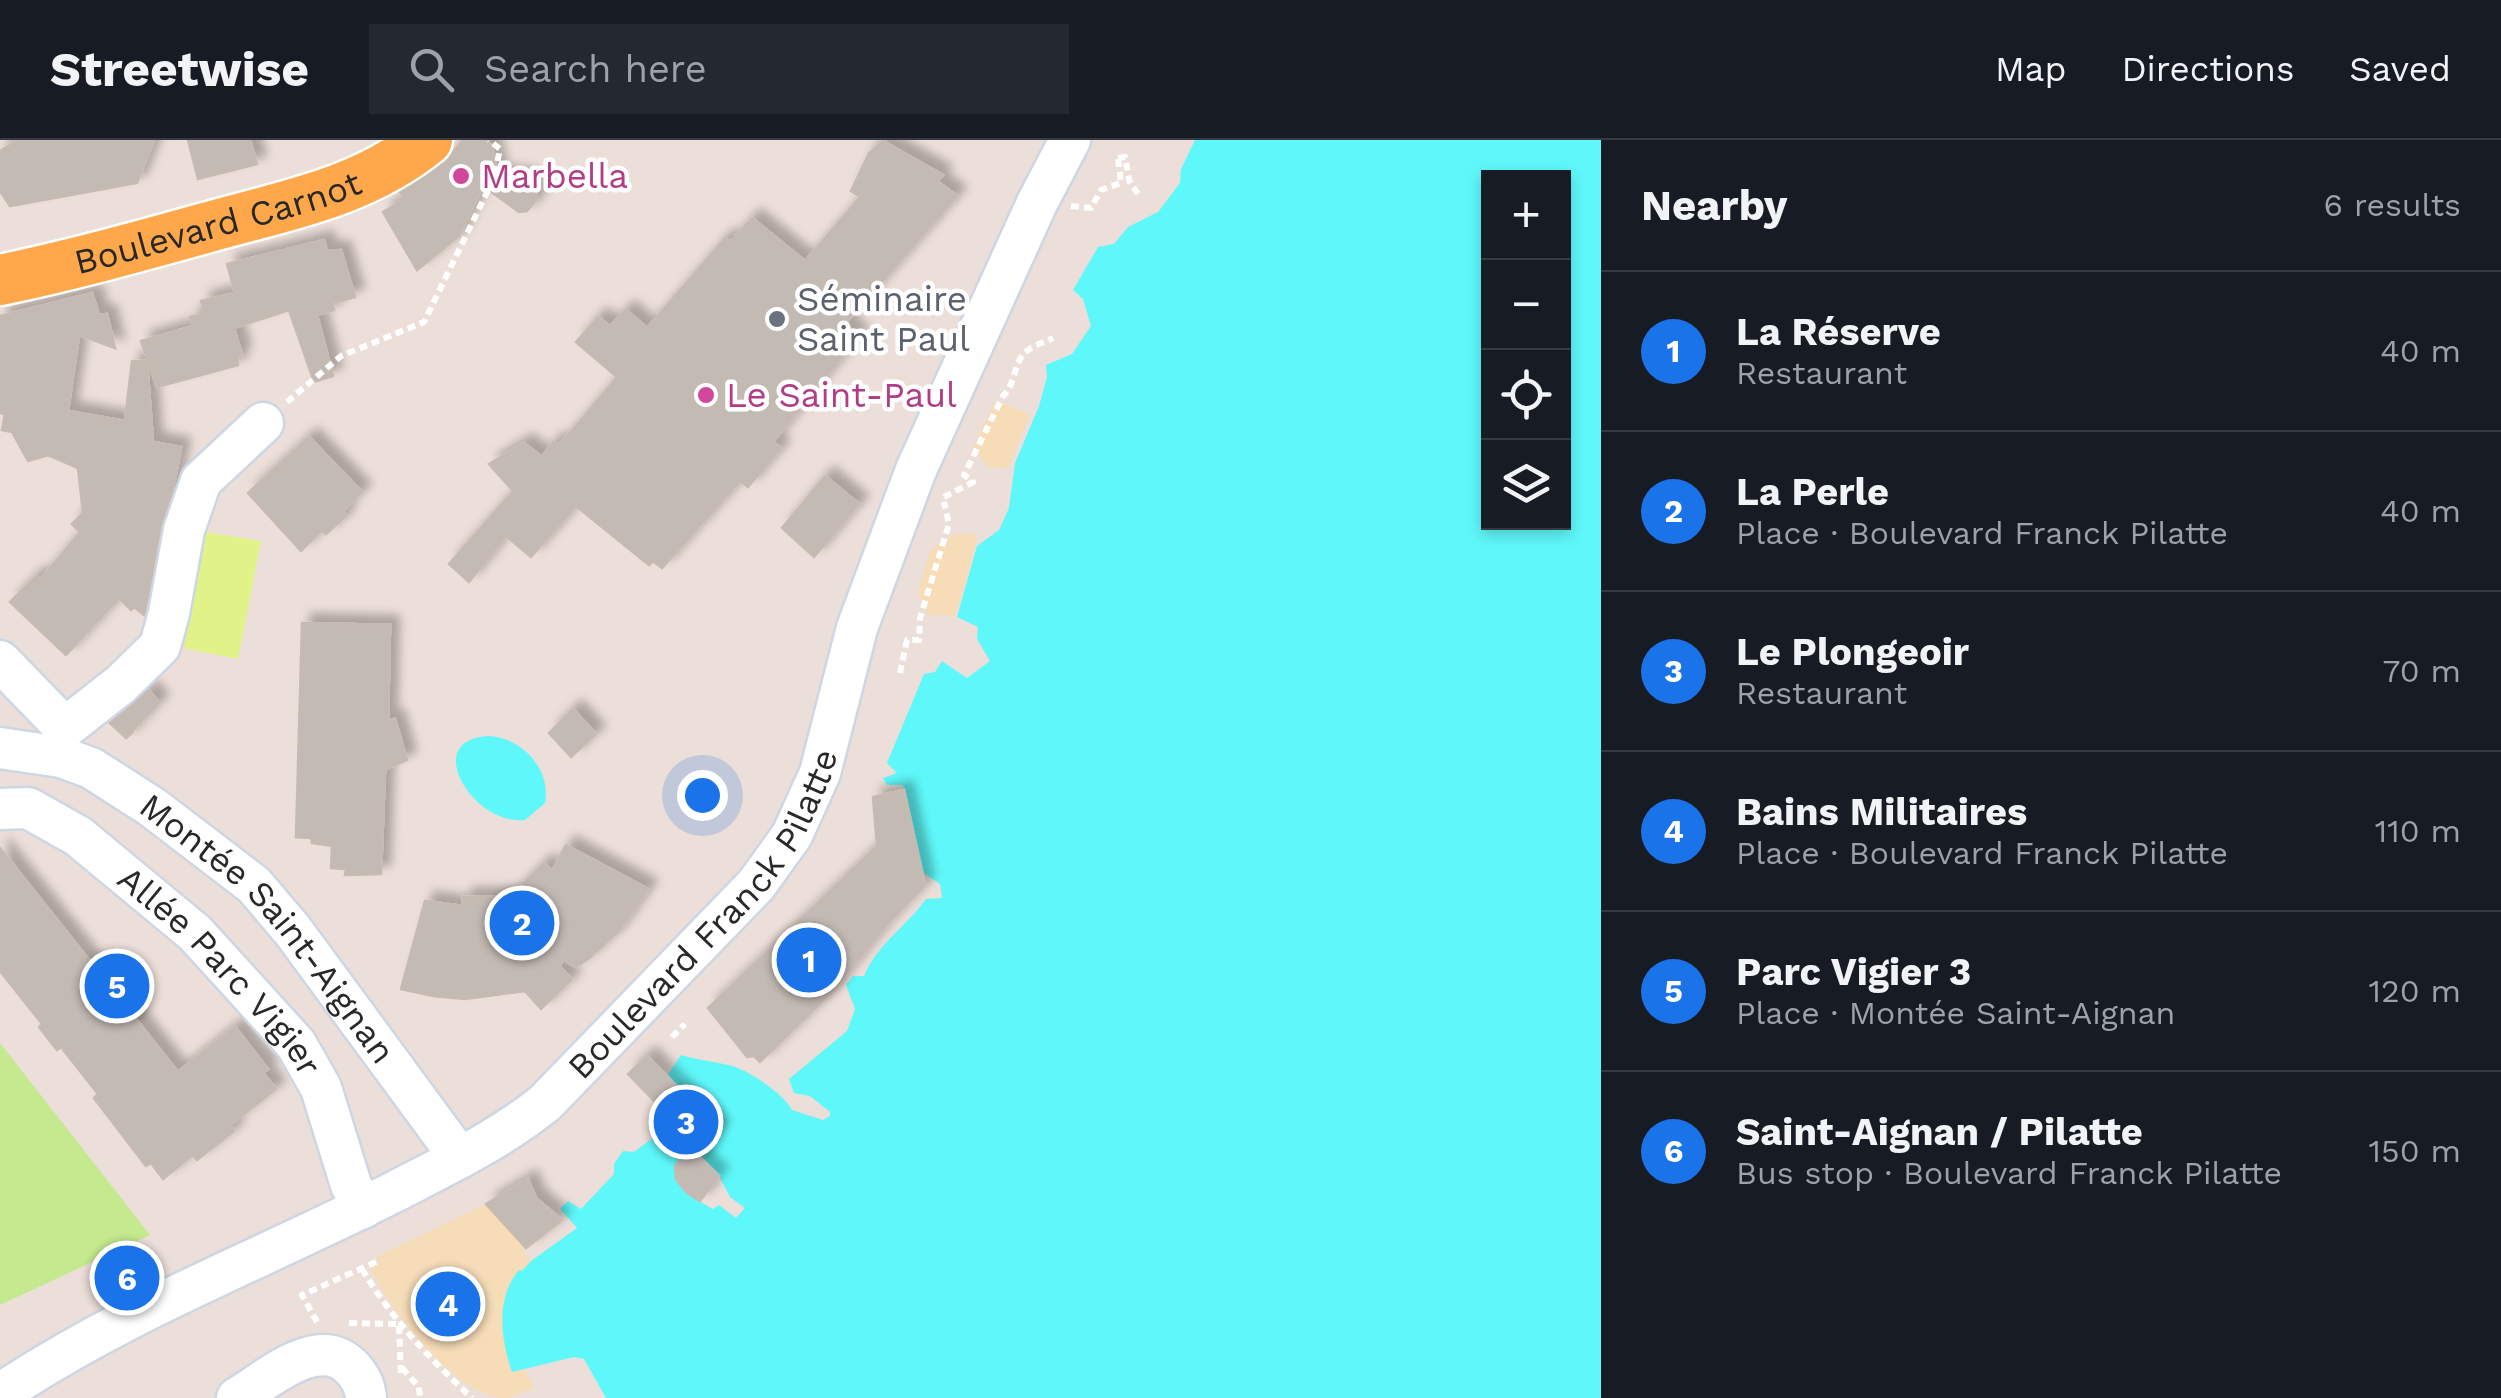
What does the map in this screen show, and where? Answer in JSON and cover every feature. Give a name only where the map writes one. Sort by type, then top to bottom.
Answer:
[{"type":"main road","name":"Boulevard Carnot","points":[[0,280],[195,231],[350,186],[384,171],[426,140]]},
{"type":"street","name":"Boulevard Franck Pilatte","points":[[0,1394],[129,1317],[362,1208],[516,1125],[545,1103],[756,885],[792,835],[820,774],[857,628],[916,470],[1037,203],[1070,140]]},
{"type":"street","points":[[0,748],[62,742],[160,646],[184,530],[201,480],[263,423]]},
{"type":"street","points":[[7,678],[62,742]]},
{"type":"street","name":"Montée Saint-Aignan","points":[[62,742],[90,768],[152,807],[254,885],[293,931],[460,1158]]},
{"type":"street","name":"Allée Parc Vigier","points":[[0,809],[28,808],[78,836],[196,933],[296,1044],[321,1088],[362,1208]]},
{"type":"street","points":[[236,1398],[300,1360],[329,1354],[347,1362],[384,1394]]},
{"type":"path","points":[[263,423],[341,356],[424,322],[494,178],[500,149],[490,140]]},
{"type":"path","points":[[1091,208],[1101,190],[1121,183],[1118,158],[1125,157],[1130,183],[1139,196]]},
{"type":"path","points":[[943,497],[973,482],[964,475],[1003,396],[1012,387],[1018,362],[1028,350],[1053,338]]},
{"type":"path","points":[[900,673],[907,640],[919,640],[920,618],[949,524],[946,517]]},
{"type":"path","points":[[672,1038],[685,1024]]},
{"type":"path","points":[[312,1313],[302,1295],[378,1261]]},
{"type":"path","points":[[362,1269],[399,1324],[472,1398]]},
{"type":"path","points":[[384,1394],[401,1367],[399,1324]]},
{"type":"path","points":[[401,1367],[419,1386],[420,1398]]},
{"type":"green space","points":[[205,532],[261,541],[238,659],[184,648]]},
{"type":"green space","points":[[0,1043],[150,1235],[0,1305]]},
{"type":"sand","points":[[995,401],[1030,414],[1008,468],[988,467],[973,447]]},
{"type":"sand","points":[[975,533],[976,544],[955,616],[928,615],[918,593],[930,550],[953,535]]},
{"type":"sand","points":[[486,1204],[526,1248],[523,1252],[531,1261],[513,1288],[504,1327],[513,1372],[524,1369],[534,1387],[508,1398],[485,1393],[445,1367],[409,1327],[370,1269],[380,1264],[376,1257]]},
{"type":"water","points":[[1195,140],[1601,140],[1601,1398],[606,1398],[584,1359],[574,1357],[512,1372],[502,1320],[511,1281],[519,1270],[577,1228],[560,1209],[568,1201],[581,1209],[614,1174],[614,1164],[623,1151],[634,1152],[666,1128],[687,1149],[675,1172],[680,1186],[713,1209],[719,1205],[736,1218],[745,1208],[730,1197],[719,1176],[698,1152],[719,1131],[661,1085],[681,1055],[736,1067],[773,1090],[792,1110],[823,1120],[830,1116],[810,1096],[794,1093],[789,1079],[847,1031],[855,1009],[846,985],[853,976],[864,976],[877,954],[926,899],[942,898],[940,884],[922,872],[903,785],[887,785],[883,778],[897,773],[887,763],[924,674],[935,672],[942,661],[967,678],[990,661],[977,639],[978,627],[957,617],[977,546],[999,530],[1009,508],[1015,463],[1039,406],[1047,377],[1046,365],[1072,354],[1091,326],[1083,299],[1073,290],[1098,247],[1114,244],[1128,227],[1158,212],[1180,183],[1181,169]]},
{"type":"water","points":[[490,736],[523,750],[544,779],[545,803],[525,820],[506,818],[488,810],[461,781],[456,765],[458,751],[469,740]]},
{"type":"building","points":[[19,140],[154,140],[137,183],[10,206],[0,191],[0,151]]},
{"type":"building","points":[[188,140],[250,140],[257,164],[198,179]]},
{"type":"building","points":[[463,140],[484,140],[492,145],[498,174],[527,178],[535,184],[537,199],[527,211],[519,212],[483,186],[458,237],[417,270],[383,212],[405,199],[400,192],[444,163]]},
{"type":"building","name":"Le Saint-Paul","points":[[883,141],[943,175],[937,181],[957,196],[845,324],[859,336],[773,442],[781,448],[748,487],[740,481],[662,568],[653,561],[649,565],[576,506],[531,557],[506,536],[469,582],[449,564],[513,491],[489,464],[524,443],[542,457],[553,442],[557,446],[575,427],[617,377],[576,342],[598,317],[610,326],[626,310],[647,328],[725,238],[730,242],[752,218],[805,261],[860,197],[851,191],[869,153]]},
{"type":"building","points":[[324,240],[327,251],[341,250],[355,297],[332,303],[334,310],[317,315],[333,376],[314,382],[289,310],[234,328],[242,355],[237,357],[238,365],[157,387],[141,341],[193,326],[190,317],[205,314],[201,301],[235,293],[227,264]]},
{"type":"building","points":[[92,293],[99,315],[107,314],[115,348],[79,335],[68,411],[125,421],[132,361],[147,361],[153,442],[181,447],[144,615],[134,607],[131,610],[119,598],[66,655],[10,602],[36,576],[40,580],[80,532],[72,524],[83,513],[78,468],[48,455],[28,461],[12,432],[2,430],[5,414],[0,413],[0,316]]},
{"type":"building","points":[[309,437],[362,492],[342,512],[346,516],[326,534],[322,530],[301,551],[248,493]]},
{"type":"building","points":[[825,476],[859,504],[814,557],[782,528]]},
{"type":"building","points":[[302,623],[390,625],[388,720],[395,719],[407,760],[385,769],[381,874],[345,875],[346,869],[331,868],[332,846],[296,837]]},
{"type":"building","points":[[149,690],[159,703],[134,729],[128,724],[133,732],[126,738],[110,723]]},
{"type":"building","points":[[573,709],[596,734],[571,757],[549,733]]},
{"type":"building","points":[[904,790],[925,885],[833,991],[760,1062],[754,1056],[747,1057],[708,1008],[877,846],[873,797]]},
{"type":"building","points":[[566,845],[648,889],[617,933],[588,959],[576,967],[564,960],[559,966],[572,979],[541,1009],[525,991],[465,999],[401,989],[425,901],[463,906],[463,897],[510,897],[544,863],[552,871]]},
{"type":"building","points":[[0,848],[178,1072],[235,1027],[268,1069],[263,1073],[276,1089],[230,1125],[234,1131],[197,1160],[193,1155],[163,1179],[151,1163],[146,1166],[94,1098],[98,1094],[61,1047],[57,1050],[39,1027],[42,1024],[0,971]]},
{"type":"building","points":[[647,1056],[720,1130],[696,1154],[719,1176],[700,1201],[676,1179],[675,1166],[688,1151],[656,1117],[662,1109],[628,1074]]},
{"type":"building","points":[[528,1179],[536,1198],[562,1220],[526,1248],[486,1204]]},
{"type":"place","name":"Marbella","points":[[461,176]]},
{"type":"place","name":"Séminaire Saint Paul","points":[[777,319]]},
{"type":"place","name":"Le Saint-Paul","points":[[706,395]]},
{"type":"place","name":"La Perle","points":[[522,923]]},
{"type":"place","name":"La Réserve","points":[[809,960]]},
{"type":"place","name":"Parc Vigier 3","points":[[117,986]]},
{"type":"place","name":"Le Plongeoir","points":[[686,1122]]},
{"type":"place","name":"Saint-Aignan / Pilatte","points":[[127,1278]]},
{"type":"place","name":"Bains Militaires","points":[[448,1304]]}]
